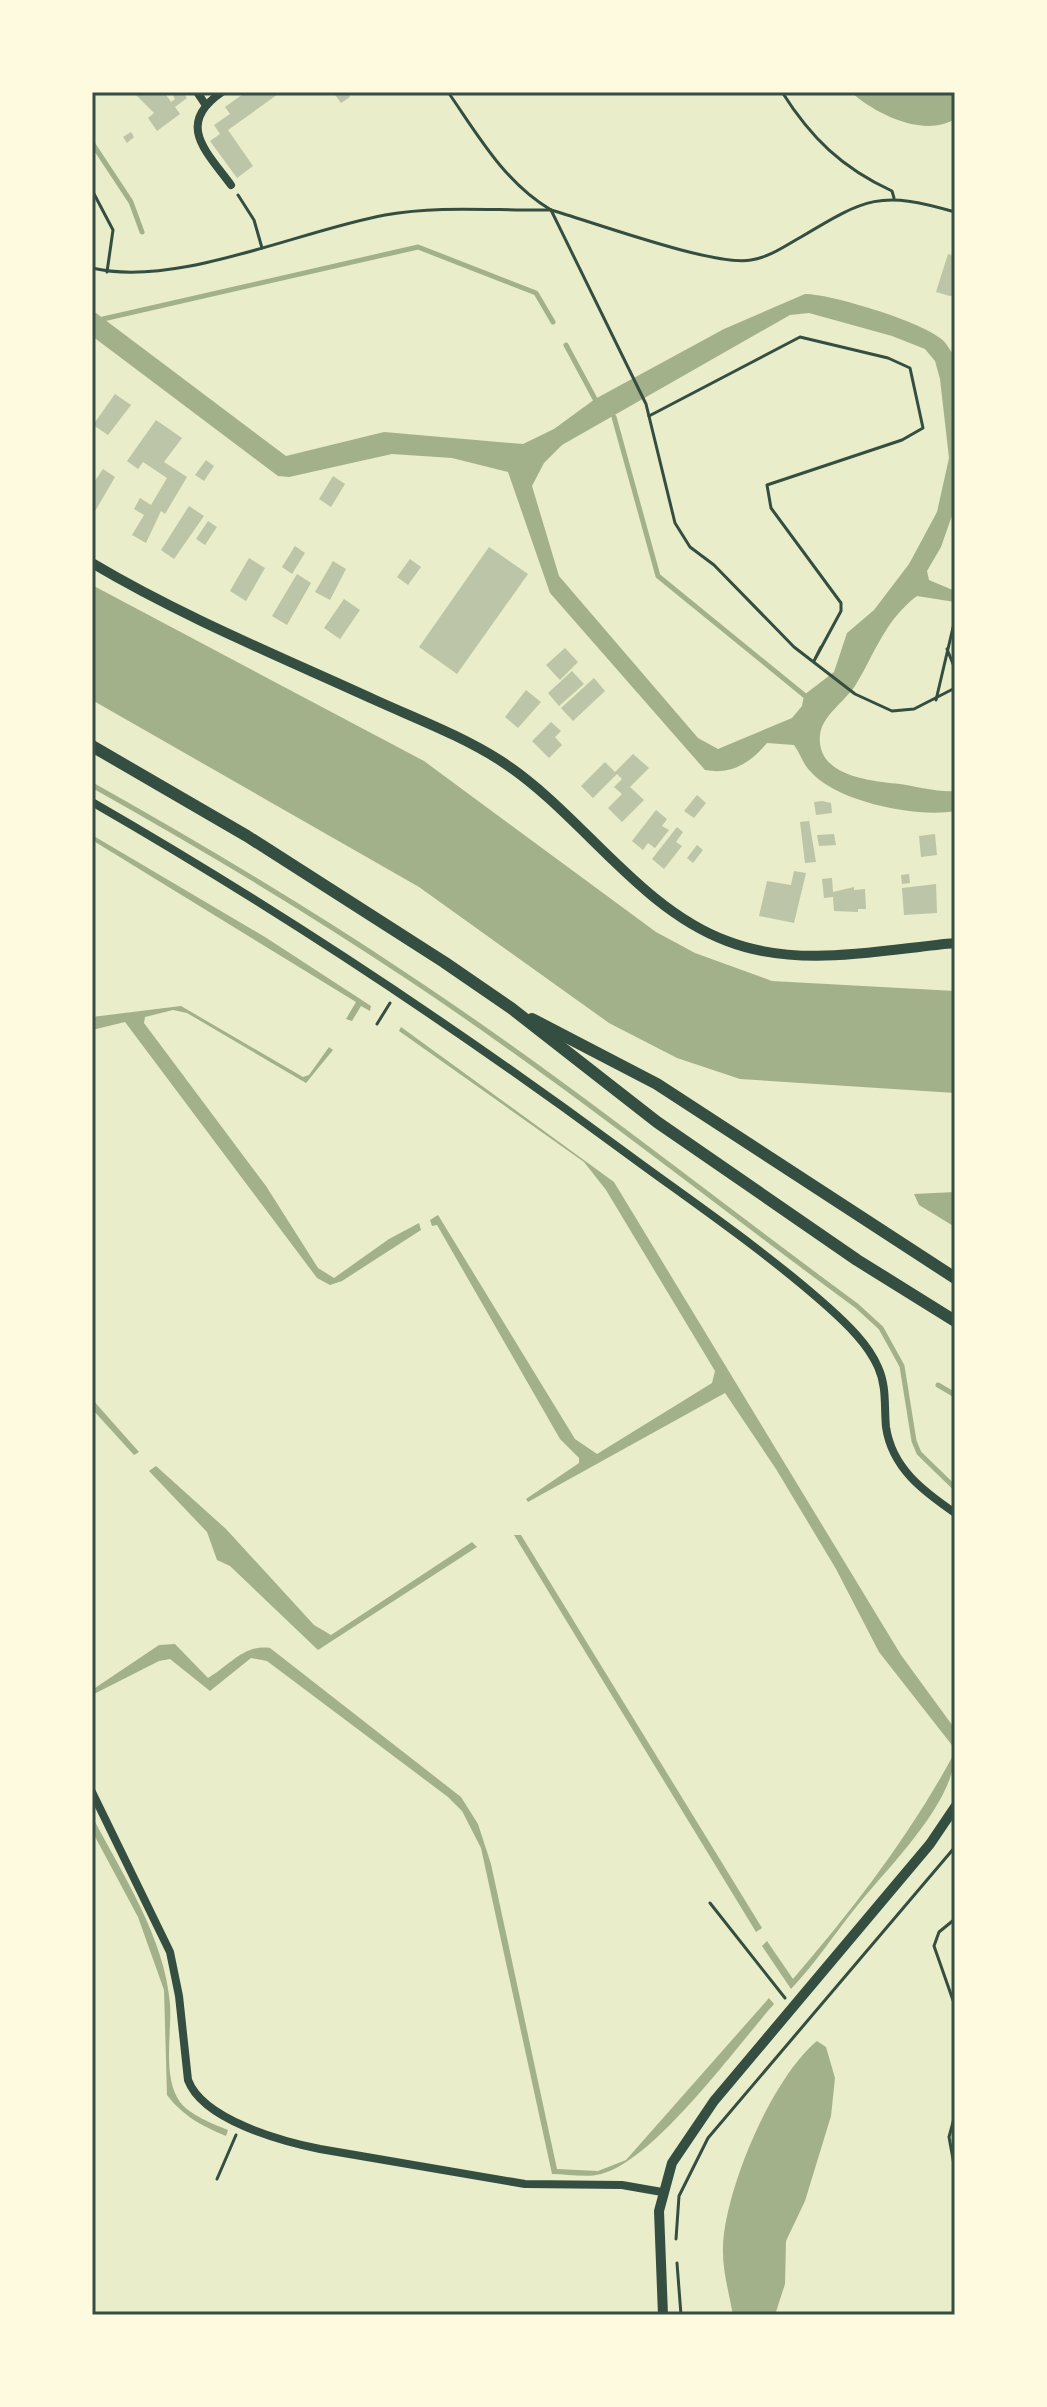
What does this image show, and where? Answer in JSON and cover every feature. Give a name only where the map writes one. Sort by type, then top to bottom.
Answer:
[{"type":"main road","points":[[92,746],[247,836],[511,1008],[657,1122],[857,1260],[955,1321]]},
{"type":"main road","points":[[511,1008],[657,1084],[955,1278]]},
{"type":"street","points":[[197,92],[205,104]]},
{"type":"street","points":[[222,92],[205,104],[196,128],[197,139],[231,185]]},
{"type":"street","points":[[92,563],[204,625],[409,715],[501,761],[680,918],[726,941],[764,953],[807,957],[955,943]]},
{"type":"street","points":[[92,802],[246,893],[399,990],[746,1241],[828,1307],[868,1348],[878,1367],[884,1386],[890,1444],[900,1465],[914,1482],[955,1513]]},
{"type":"street","points":[[92,1792],[170,1952],[179,1996],[184,2066],[192,2091],[212,2109],[300,2145],[489,2179],[567,2186],[622,2185],[662,2192]]},
{"type":"street","points":[[663,2315],[659,2253],[662,2192],[672,2163],[692,2131],[930,1844],[955,1807]]},
{"type":"path","points":[[448,92],[504,172],[530,197],[551,210],[646,404],[681,536],[794,647],[855,694],[892,711],[914,709],[955,688]]},
{"type":"path","points":[[782,92],[821,146],[868,180],[892,191],[894,198]]},
{"type":"path","points":[[231,185],[254,220],[262,248]]},
{"type":"path","points":[[92,190],[113,230],[107,272]]},
{"type":"path","points":[[92,268],[138,275],[262,248],[383,216],[440,208],[551,210],[738,262],[765,257],[851,207],[894,198],[955,212]]},
{"type":"path","points":[[649,416],[800,337],[876,355],[910,368],[923,428],[902,440],[767,485],[771,508],[841,603],[841,611],[814,661]]},
{"type":"path","points":[[936,700],[946,645],[955,619]]},
{"type":"path","points":[[946,645],[955,669]]},
{"type":"path","points":[[377,1024],[399,990]]},
{"type":"path","points":[[675,2247],[679,2196],[708,2138],[955,1847]]},
{"type":"path","points":[[710,1903],[793,2008]]},
{"type":"path","points":[[955,1919],[939,1932],[934,1946],[955,2006]]},
{"type":"path","points":[[955,2115],[949,2137],[955,2170]]},
{"type":"path","points":[[217,2179],[241,2123]]},
{"type":"path","points":[[677,2260],[681,2315]]},
{"type":"shaded area","points":[[851,92],[955,92],[955,119],[943,124],[915,125],[886,115]]},
{"type":"shaded area","points":[[805,294],[817,295],[914,324],[942,340],[955,358],[955,507],[941,547],[927,571],[929,580],[955,591],[955,602],[917,596],[906,605],[889,626],[855,686],[825,722],[820,735],[821,749],[836,768],[875,781],[955,791],[955,811],[899,810],[857,799],[822,782],[808,768],[794,745],[767,743],[740,766],[724,771],[705,770],[550,593],[508,472],[452,458],[392,454],[289,477],[278,476],[92,336],[92,310],[286,456],[384,432],[523,444],[554,429],[595,399],[724,329]],"holes":[[[809,313],[892,336],[925,349],[935,361],[940,379],[949,458],[937,512],[909,564],[874,610],[847,633],[834,672],[804,695],[802,706],[792,718],[718,749],[698,738],[559,576],[532,486],[544,463],[562,445],[790,315]]]},
{"type":"shaded area","points":[[92,585],[424,761],[656,932],[695,953],[772,981],[955,991],[955,1093],[740,1079],[677,1058],[609,1023],[419,887],[92,700]]},
{"type":"shaded area","points":[[92,835],[265,937],[371,1006],[370,1011],[361,1006],[352,1021],[346,1019],[356,1002],[92,840]]},
{"type":"shaded area","points":[[181,1006],[303,1077],[309,1075],[329,1047],[333,1050],[306,1083],[187,1013],[173,1010],[145,1017],[144,1023],[266,1186],[318,1268],[334,1278],[389,1239],[419,1223],[421,1230],[342,1281],[330,1285],[317,1278],[125,1022],[92,1030],[92,1017]]},
{"type":"shaded area","points":[[401,1027],[614,1182],[901,1655],[955,1729],[955,1749],[879,1652],[836,1569],[776,1469],[725,1393],[528,1502],[526,1499],[579,1463],[579,1458],[560,1439],[437,1225],[432,1226],[430,1220],[438,1215],[575,1439],[597,1454],[712,1383],[715,1371],[606,1190],[584,1162],[399,1031]]},
{"type":"shaded area","points":[[955,1192],[955,1227],[919,1205],[914,1194]]},
{"type":"shaded area","points":[[92,1399],[139,1452],[134,1455],[92,1409]]},
{"type":"shaded area","points":[[156,1466],[226,1529],[314,1625],[331,1635],[472,1542],[477,1547],[318,1650],[230,1566],[217,1560],[207,1532],[149,1471]]},
{"type":"shaded area","points":[[514,1535],[521,1535],[762,1928],[756,1932]]},
{"type":"shaded area","points":[[175,1644],[208,1678],[252,1649],[270,1648],[461,1797],[478,1824],[491,1864],[557,2169],[598,2171],[626,2160],[769,1998],[774,2004],[693,2100],[645,2148],[622,2165],[601,2174],[552,2174],[481,1848],[462,1811],[448,1797],[267,1661],[251,1658],[210,1691],[170,1659],[159,1661],[92,1695],[92,1690],[159,1645]]},
{"type":"shaded area","points":[[955,1752],[952,1772],[944,1792],[918,1834],[791,1989],[762,1946],[767,1941],[793,1979],[880,1870],[920,1812]]},
{"type":"shaded area","points":[[92,1816],[140,1907],[160,1955],[170,2004],[169,2068],[174,2092],[190,2111],[228,2130],[226,2136],[194,2120],[167,2095],[164,1990],[138,1917],[92,1831]]},
{"type":"shaded area","points":[[817,2041],[826,2047],[835,2078],[831,2116],[805,2201],[786,2241],[785,2284],[775,2315],[733,2315],[723,2255],[732,2196],[768,2107],[800,2058]]},
{"type":"building","points":[[133,92],[164,92],[171,102],[175,99],[172,94],[175,92],[182,92],[187,98],[175,107],[180,114],[157,131],[148,118],[154,113]]},
{"type":"building","points":[[246,92],[281,92],[228,130],[253,166],[237,178],[210,141],[220,134],[214,125],[230,114],[225,107]]},
{"type":"building","points":[[333,92],[347,92],[350,97],[341,103]]},
{"type":"building","points":[[131,132],[134,137],[127,143],[123,137]]},
{"type":"building","points":[[948,254],[955,256],[955,295],[950,296],[936,292]]},
{"type":"building","points":[[115,394],[131,405],[108,435],[93,425]]},
{"type":"building","points":[[156,420],[182,438],[164,462],[187,477],[165,514],[161,511],[146,543],[132,535],[144,515],[134,509],[140,498],[151,505],[167,478],[143,462],[138,469],[127,461]]},
{"type":"building","points":[[206,460],[214,466],[204,481],[195,475]]},
{"type":"building","points":[[103,469],[115,477],[94,513],[92,485]]},
{"type":"building","points":[[333,476],[345,484],[331,507],[319,499]]},
{"type":"building","points":[[189,506],[204,516],[174,559],[161,550]]},
{"type":"building","points":[[208,521],[217,527],[205,545],[196,539]]},
{"type":"building","points":[[295,546],[305,553],[292,574],[282,567]]},
{"type":"building","points":[[489,547],[528,574],[457,674],[419,647]]},
{"type":"building","points":[[249,558],[265,568],[246,601],[230,591]]},
{"type":"building","points":[[410,559],[421,567],[408,585],[397,577]]},
{"type":"building","points":[[333,561],[346,569],[330,600],[315,592]]},
{"type":"building","points":[[297,574],[311,583],[287,625],[272,616]]},
{"type":"building","points":[[344,599],[360,610],[340,639],[324,628]]},
{"type":"building","points":[[565,648],[578,662],[560,680],[546,665]]},
{"type":"building","points":[[572,671],[584,684],[559,706],[548,693]]},
{"type":"building","points":[[594,678],[605,691],[573,721],[561,708]]},
{"type":"building","points":[[526,690],[541,702],[518,728],[505,717]]},
{"type":"building","points":[[551,722],[561,731],[555,737],[562,745],[549,758],[532,741]]},
{"type":"building","points":[[633,754],[649,768],[630,787],[644,800],[622,822],[608,808],[622,794],[614,787],[622,779],[617,774],[593,798],[581,786],[605,762],[615,772]]},
{"type":"building","points":[[697,795],[706,803],[694,818],[684,811]]},
{"type":"building","points":[[814,802],[831,803],[832,813],[816,815]]},
{"type":"building","points":[[656,810],[667,819],[662,826],[669,830],[655,848],[648,843],[643,850],[632,841]]},
{"type":"building","points":[[808,814],[816,862],[805,863],[800,822],[809,821]]},
{"type":"building","points":[[677,827],[683,832],[676,842],[682,846],[664,869],[652,859]]},
{"type":"building","points":[[834,834],[836,845],[819,846],[817,835]]},
{"type":"building","points":[[935,834],[937,855],[921,857],[919,836]]},
{"type":"building","points":[[697,845],[703,850],[693,863],[687,858]]},
{"type":"building","points":[[794,871],[806,873],[794,923],[759,916],[767,881],[791,885]]},
{"type":"building","points":[[909,874],[910,883],[902,884],[901,875]]},
{"type":"building","points":[[832,878],[833,892],[854,887],[854,890],[865,889],[866,909],[858,909],[858,912],[834,911],[833,897],[824,898],[822,879]]},
{"type":"building","points":[[936,884],[937,913],[904,915],[902,888]]},
{"type":"waterway","points":[[92,143],[131,202],[142,232]]},
{"type":"waterway","points":[[103,319],[418,247],[536,293],[553,322]]},
{"type":"waterway","points":[[566,345],[595,399]]},
{"type":"waterway","points":[[614,417],[658,576],[804,695]]},
{"type":"waterway","points":[[92,785],[291,902],[465,1016],[857,1306],[881,1328],[902,1366],[914,1441],[919,1453],[955,1488]]},
{"type":"waterway","points":[[938,1385],[955,1395]]}]
